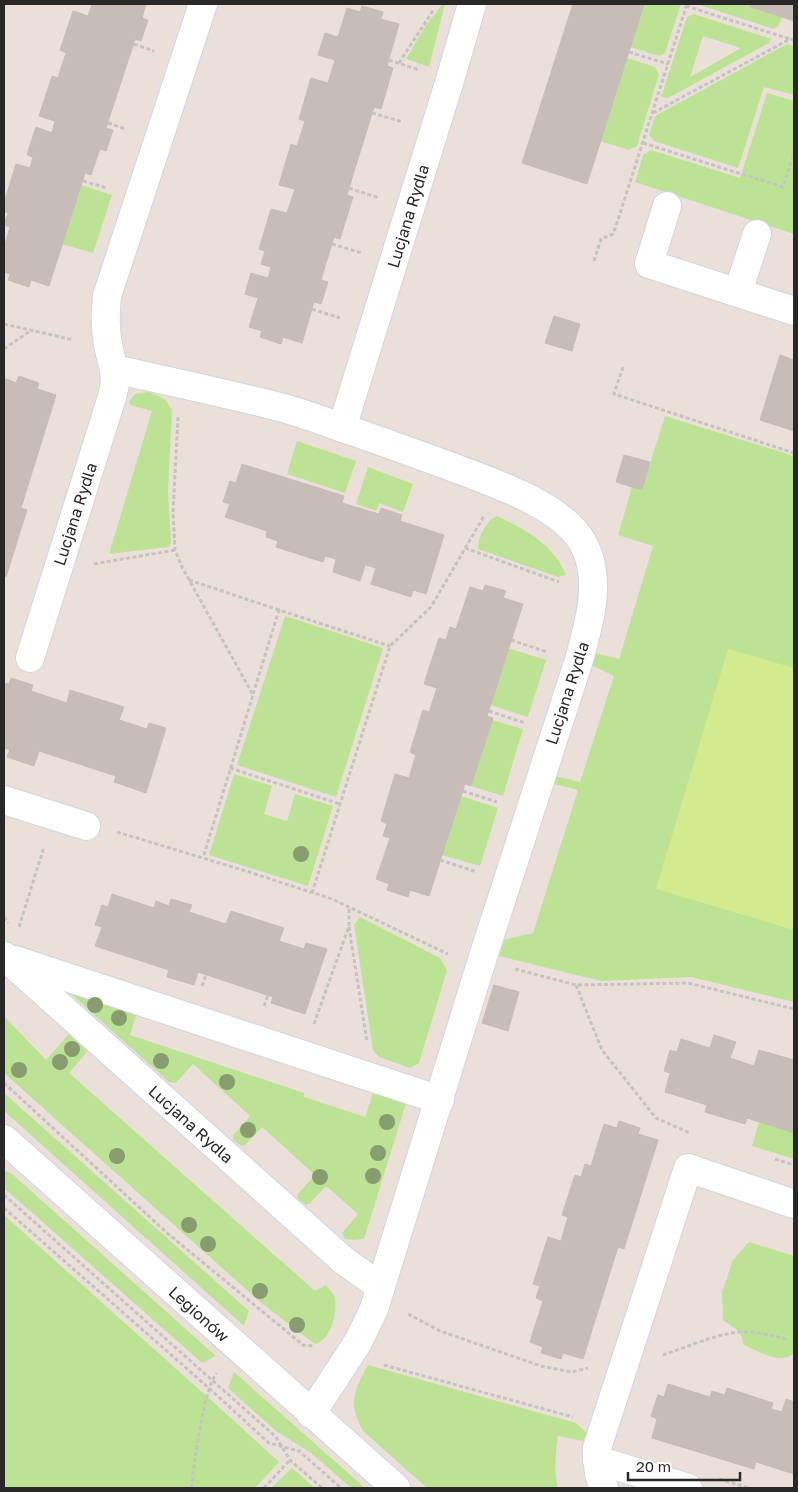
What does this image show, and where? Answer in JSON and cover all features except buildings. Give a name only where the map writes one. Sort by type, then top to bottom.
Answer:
[{"type":"street","name":"Lucjana Rydla","points":[[30,658],[115,384],[105,333],[107,296],[202,4]]},
{"type":"street","name":"Lucjana Rydla","points":[[342,428],[472,4]]},
{"type":"street","points":[[667,206],[649,264],[794,311]]},
{"type":"street","points":[[738,292],[757,234]]},
{"type":"street","name":"Lucjana Rydla","points":[[111,358],[180,384],[288,410],[483,479],[533,501],[555,515],[582,542],[591,564],[593,595],[588,628],[482,960],[374,1309],[348,1359],[312,1414]]},
{"type":"street","points":[[4,800],[86,826]]},
{"type":"street","name":"Lucjana Rydla","points":[[8,949],[343,1260],[381,1287]]},
{"type":"street","points":[[8,949],[440,1100]]},
{"type":"street","name":"Legionów","points":[[4,1139],[396,1488]]},
{"type":"street","points":[[604,1488],[597,1460],[597,1448],[688,1168],[794,1204]]},
{"type":"street","points":[[597,1460],[688,1488]]},
{"type":"path","points":[[399,63],[437,4]]},
{"type":"path","points":[[594,261],[601,239],[613,234],[686,5],[792,39]]},
{"type":"path","points":[[652,113],[792,39]]},
{"type":"path","points":[[134,44],[159,53]]},
{"type":"path","points":[[629,52],[668,64]]},
{"type":"path","points":[[389,60],[424,71]]},
{"type":"path","points":[[372,113],[408,124]]},
{"type":"path","points":[[108,123],[134,132]]},
{"type":"path","points":[[643,143],[783,187],[794,152]]},
{"type":"path","points":[[83,181],[115,190]]},
{"type":"path","points":[[349,188],[384,200]]},
{"type":"path","points":[[332,244],[368,255]]},
{"type":"path","points":[[312,309],[347,320]]},
{"type":"path","points":[[4,324],[31,330],[111,358]]},
{"type":"path","points":[[4,350],[31,330]]},
{"type":"path","points":[[623,367],[614,394],[794,453]]},
{"type":"path","points":[[180,384],[173,512],[175,550],[189,580],[253,694]]},
{"type":"path","points":[[312,893],[390,646],[431,607],[485,515]]},
{"type":"path","points":[[465,548],[562,583]]},
{"type":"path","points":[[107,561],[175,550]]},
{"type":"path","points":[[189,580],[390,646]]},
{"type":"path","points":[[203,858],[279,610]]},
{"type":"path","points":[[511,640],[552,654]]},
{"type":"path","points":[[489,711],[530,725]]},
{"type":"path","points":[[230,768],[340,804]]},
{"type":"path","points":[[463,791],[505,804]]},
{"type":"path","points":[[8,949],[54,816]]},
{"type":"path","points":[[116,832],[332,900],[456,957],[482,960],[576,986],[688,984],[794,1009]]},
{"type":"path","points":[[440,860],[482,873]]},
{"type":"path","points":[[349,908],[349,926],[368,1050]]},
{"type":"path","points":[[312,1031],[349,926]]},
{"type":"path","points":[[576,986],[602,1050],[656,1118],[690,1133]]},
{"type":"path","points":[[4,1083],[166,1232],[303,1345]]},
{"type":"path","points":[[766,1156],[794,1165]]},
{"type":"path","points":[[4,1195],[212,1378],[276,1437],[290,1460],[322,1488]]},
{"type":"path","points":[[4,1208],[269,1443],[299,1451],[341,1488]]},
{"type":"path","points":[[381,1287],[410,1316],[440,1331],[541,1366],[571,1372],[596,1366],[605,1369],[622,1369],[722,1336],[740,1332],[786,1339]]},
{"type":"path","points":[[348,1359],[373,1361],[579,1418]]},
{"type":"path","points":[[192,1488],[201,1424],[212,1378]]},
{"type":"path","points":[[264,1488],[290,1460]]},
{"type":"green space","points":[[445,4],[429,67],[406,59],[426,25]]},
{"type":"green space","points":[[644,4],[681,4],[665,53],[659,56],[630,47]]},
{"type":"green space","points":[[696,4],[751,4],[750,8],[782,17],[778,26],[774,29]]},
{"type":"green space","points":[[694,14],[771,39],[769,43],[668,98],[661,97],[687,17]],"holes":[[[703,36],[741,48],[690,77]]]},
{"type":"green space","points":[[787,44],[794,46],[794,95],[764,87],[738,168],[654,141],[649,135],[655,116]]},
{"type":"green space","points":[[627,58],[655,67],[659,74],[637,146],[629,150],[600,141]]},
{"type":"green space","points":[[767,93],[794,101],[794,234],[635,182],[643,155],[651,150],[740,178]]},
{"type":"green space","points":[[81,185],[112,195],[93,253],[62,244]]},
{"type":"green space","points":[[148,392],[162,398],[172,410],[168,491],[171,544],[168,547],[109,554],[152,411],[130,405],[129,402],[135,394]]},
{"type":"green space","points":[[665,416],[794,456],[794,1002],[691,977],[601,981],[499,956],[503,940],[533,933],[578,790],[554,784],[555,776],[580,782],[614,676],[591,665],[596,653],[619,659],[653,546],[618,535],[632,487],[642,489]]},
{"type":"green space","points":[[297,441],[356,461],[345,493],[287,474]]},
{"type":"green space","points":[[368,467],[413,484],[403,512],[379,503],[377,511],[356,504]]},
{"type":"green space","points":[[497,516],[538,539],[561,564],[566,575],[558,577],[478,549],[479,539],[483,530]]},
{"type":"green space","points":[[285,616],[383,648],[336,797],[237,765]]},
{"type":"green space","points":[[508,648],[546,660],[528,717],[490,705]]},
{"type":"green space","points":[[728,649],[794,668],[794,930],[656,889]]},
{"type":"green space","points":[[492,720],[523,729],[503,796],[471,786]]},
{"type":"green space","points":[[234,774],[272,786],[264,814],[287,821],[295,794],[333,806],[308,886],[209,855]]},
{"type":"green space","points":[[461,796],[498,808],[480,866],[442,855]]},
{"type":"green space","points":[[360,917],[440,958],[447,970],[419,1063],[410,1068],[379,1057],[373,1050],[354,925]]},
{"type":"green space","points":[[71,989],[137,1013],[130,1035],[304,1093],[304,1097],[365,1117],[374,1090],[407,1100],[364,1239],[345,1239],[342,1233],[358,1214],[326,1186],[306,1205],[297,1198],[298,1194],[315,1175],[262,1127],[245,1145],[242,1146],[233,1140],[233,1135],[250,1116],[193,1064],[176,1083],[169,1082],[70,993]]},
{"type":"green space","points":[[4,1016],[46,1060],[69,1034],[87,1052],[69,1073],[315,1291],[326,1285],[335,1298],[335,1311],[330,1331],[321,1341],[316,1344],[308,1339],[259,1301],[4,1073]]},
{"type":"green space","points":[[4,1093],[249,1311],[244,1326],[4,1111]]},
{"type":"green space","points":[[759,1122],[794,1133],[794,1159],[752,1146]]},
{"type":"green space","points":[[4,1170],[12,1174],[216,1356],[202,1363],[4,1188]]},
{"type":"green space","points":[[4,1215],[279,1462],[255,1488],[4,1488]]},
{"type":"green space","points":[[749,1242],[794,1256],[794,1353],[789,1357],[776,1358],[744,1345],[740,1332],[723,1320],[722,1292],[733,1260]]},
{"type":"green space","points":[[368,1365],[576,1423],[590,1436],[588,1442],[558,1436],[555,1469],[558,1488],[427,1488],[363,1431],[358,1421],[354,1398]]},
{"type":"green space","points":[[234,1372],[365,1488],[351,1488],[310,1452],[277,1432],[228,1388]]},
{"type":"green space","points":[[292,1468],[315,1488],[271,1488]]}]
